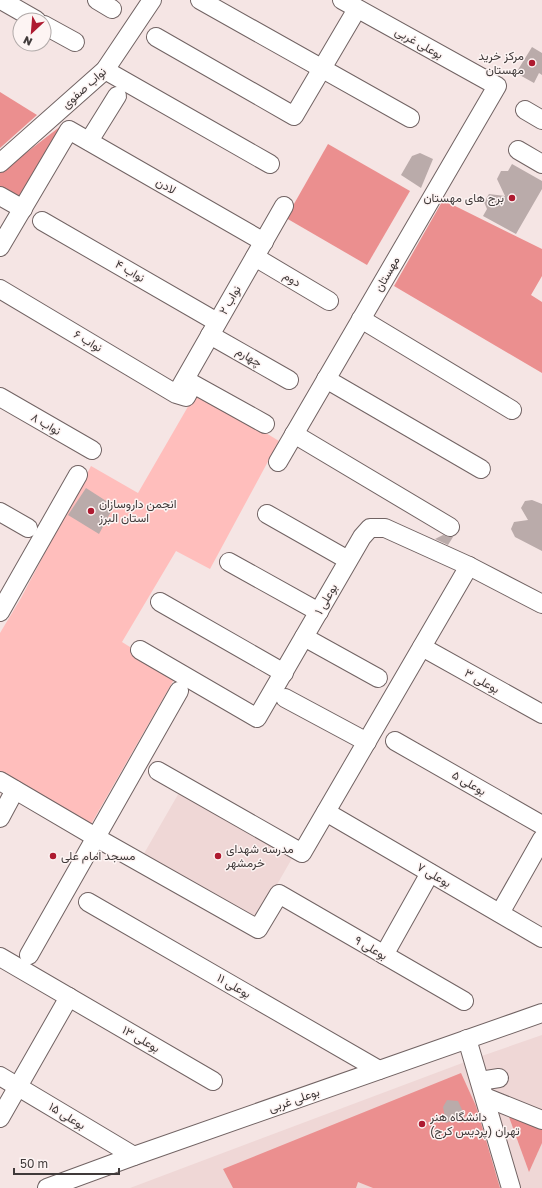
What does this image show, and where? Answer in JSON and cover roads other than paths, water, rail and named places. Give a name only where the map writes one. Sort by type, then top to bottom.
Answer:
[{"type":"street","points":[[1,0],[22,12]]},
{"type":"street","name":"نواب صفوی","points":[[0,162],[105,70],[152,0]]},
{"type":"street","points":[[200,0],[410,118]]},
{"type":"street","points":[[156,37],[294,116],[322,68],[350,4]]},
{"type":"street","name":"بوعلی غربی","points":[[350,4],[497,86]]},
{"type":"street","points":[[52,29],[75,42]]},
{"type":"street","points":[[105,70],[270,164]]},
{"type":"street","name":"مهستان","points":[[278,462],[497,86]]},
{"type":"street","points":[[89,141],[117,96]]},
{"type":"street","points":[[525,110],[542,120]]},
{"type":"street","name":"لادن","points":[[23,209],[69,130],[264,242]]},
{"type":"street","points":[[518,150],[542,164]]},
{"type":"street","points":[[0,196],[23,209],[0,247]]},
{"type":"street","name":"نواب ۲","points":[[176,394],[284,206]]},
{"type":"street","name":"نواب ۴","points":[[42,221],[214,329]]},
{"type":"street","name":"دوم","points":[[255,257],[329,301]]},
{"type":"street","name":"نواب ۶","points":[[0,289],[176,394]]},
{"type":"street","points":[[361,319],[512,410]]},
{"type":"street","name":"چهارم","points":[[214,329],[289,380]]},
{"type":"street","points":[[326,379],[481,469]]},
{"type":"street","points":[[176,394],[186,398],[193,384],[265,424]]},
{"type":"street","name":"نواب ۸","points":[[0,397],[92,450]]},
{"type":"street","points":[[294,434],[450,527]]},
{"type":"street","points":[[0,612],[78,475]]},
{"type":"street","points":[[0,512],[28,528]]},
{"type":"street","points":[[267,514],[348,560]]},
{"type":"street","name":"بوعلی ۱","points":[[140,650],[257,718],[348,560],[362,537],[370,528],[385,528],[469,566],[542,604]]},
{"type":"street","points":[[229,562],[319,612]]},
{"type":"street","points":[[158,771],[302,853],[469,566]]},
{"type":"street","points":[[160,602],[284,673]]},
{"type":"street","points":[[304,637],[378,678]]},
{"type":"street","name":"بوعلی ۳","points":[[422,647],[541,713]]},
{"type":"street","points":[[29,955],[179,691]]},
{"type":"street","points":[[285,698],[367,742]]},
{"type":"street","name":"بوعلی ۵","points":[[395,741],[542,825]]},
{"type":"street","points":[[0,781],[95,837]]},
{"type":"street","points":[[0,818],[15,790]]},
{"type":"street","name":"بوعلی ۷","points":[[326,812],[542,938]]},
{"type":"street","name":"بوعلی ۹","points":[[95,837],[258,930],[278,894],[464,1002]]},
{"type":"street","points":[[500,913],[542,839]]},
{"type":"street","points":[[384,955],[430,872]]},
{"type":"street","name":"بوعلی ۱۱","points":[[88,902],[379,1070]]},
{"type":"street","name":"بوعلی ۱۳","points":[[0,957],[213,1081]]},
{"type":"street","points":[[0,1118],[69,997]]},
{"type":"street","name":"بوعلی غربی","points":[[47,1188],[542,1013]]},
{"type":"street","points":[[467,1039],[510,1188]]},
{"type":"street","name":"بوعلی ۱۵","points":[[0,1076],[134,1156]]},
{"type":"street","points":[[482,1089],[499,1078]]},
{"type":"street","points":[[482,1089],[542,1120]]},
{"type":"place","name":"مرکز خرید مهستان","points":[[532,63]]},
{"type":"place","name":"برج های مهستان","points":[[512,198]]},
{"type":"place","name":"انجمن داروسازان استان البرز","points":[[91,511]]},
{"type":"place","name":"مسجد امام علی","points":[[53,856]]},
{"type":"place","name":"مدرسه شهدای خرمشهر","points":[[218,856]]},
{"type":"place","name":"دانشگاه هنر تهران (پردیس کرج)","points":[[422,1124]]}]
